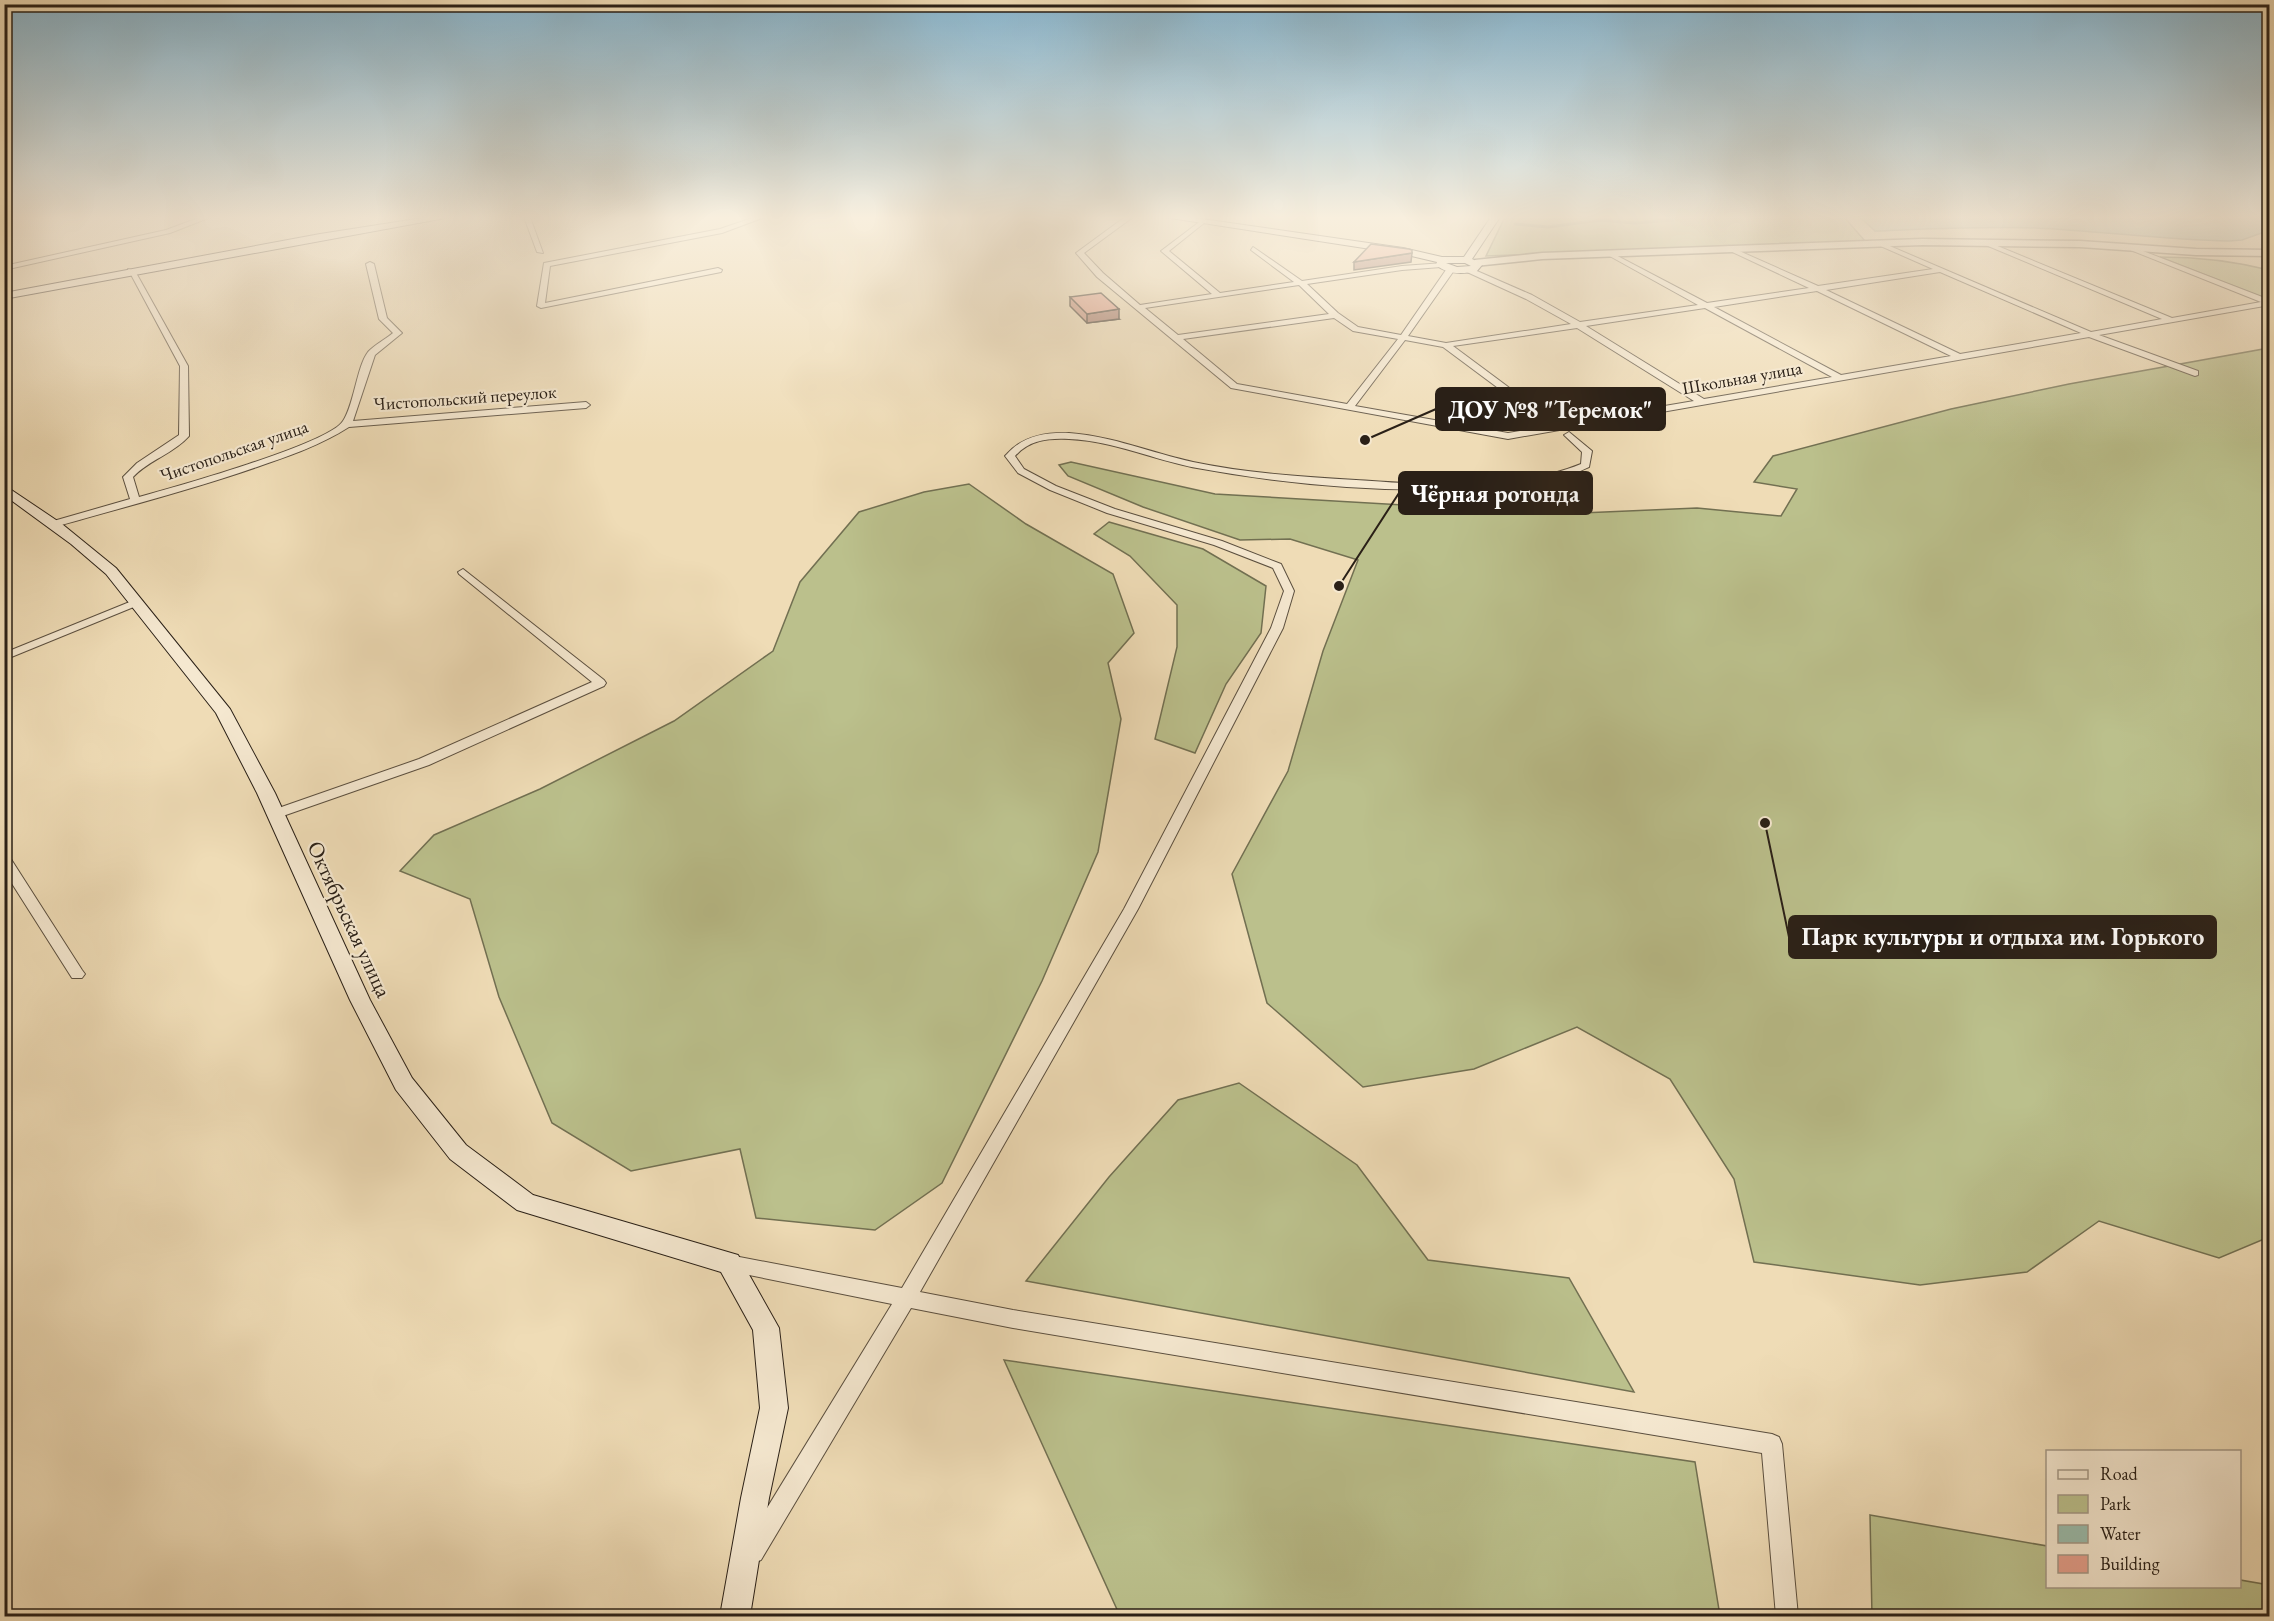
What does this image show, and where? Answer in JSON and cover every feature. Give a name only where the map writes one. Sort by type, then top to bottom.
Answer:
[{"type":"main road","points":[[4,296],[21,293]]},
{"type":"main road","name":"Октябрьская улица","points":[[4,489],[54,524],[126,585],[224,712],[266,792],[360,999],[404,1084],[458,1152],[526,1203],[729,1263]]},
{"type":"main road","points":[[729,1263],[766,1328],[774,1408],[755,1498],[735,1617]]},
{"type":"street","points":[[135,500],[128,477],[133,470],[146,460],[174,447],[184,436],[184,366],[143,293]]},
{"type":"street","points":[[347,424],[371,354],[398,333],[383,319],[377,293]]},
{"type":"street","points":[[543,293],[541,306],[607,293]]},
{"type":"street","name":"Школьная улица","points":[[1121,293],[1234,386],[1508,436],[2269,303]]},
{"type":"street","points":[[1138,307],[1234,293]]},
{"type":"street","points":[[1311,293],[1335,315],[1356,329],[1446,345],[1794,293]]},
{"type":"street","points":[[1349,408],[1403,337],[1429,293]]},
{"type":"street","points":[[1519,293],[1577,325],[1702,402]]},
{"type":"street","points":[[1681,293],[1840,378]]},
{"type":"street","points":[[1826,293],[1959,357]]},
{"type":"street","points":[[1994,293],[2092,335],[2195,373]]},
{"type":"street","points":[[2105,293],[2171,320]]},
{"type":"street","name":"Школьная улица","points":[[2243,293],[2269,303]]},
{"type":"street","points":[[1175,338],[1335,315]]},
{"type":"street","points":[[1446,345],[1555,426]]},
{"type":"street","name":"Чистопольский переулок","points":[[347,424],[586,405]]},
{"type":"street","name":"Чистопольская улица","points":[[54,524],[210,480],[296,450],[330,435],[347,424]]},
{"type":"street","points":[[745,1567],[907,1297],[1131,909],[1277,628],[1289,591],[1277,566],[1218,543],[1111,511],[1053,488],[1021,471],[1011,456],[1020,444],[1041,438],[1069,436],[1107,442],[1197,465],[1244,473],[1384,485],[1498,484],[1545,480],[1579,470],[1586,465],[1587,451],[1569,435]]},
{"type":"street","points":[[275,814],[424,762],[600,683],[463,572]]},
{"type":"street","points":[[4,657],[137,602]]},
{"type":"street","points":[[4,859],[77,974]]},
{"type":"street","points":[[729,1263],[1012,1319],[1772,1444],[1787,1617]]},
{"type":"green space","points":[[2250,293],[2269,293],[2269,300]]},
{"type":"green space","points":[[2269,348],[2269,1237],[2219,1258],[2099,1221],[2027,1272],[1920,1285],[1754,1262],[1734,1179],[1670,1079],[1577,1027],[1474,1069],[1363,1087],[1267,1003],[1232,874],[1288,771],[1323,651],[1358,560],[1290,539],[1240,540],[1143,507],[1068,476],[1059,465],[1071,462],[1215,494],[1558,514],[1697,508],[1781,516],[1797,489],[1754,482],[1773,456],[1951,409],[2069,384]]},
{"type":"green space","points":[[969,484],[1026,524],[1113,574],[1134,633],[1108,663],[1121,719],[1098,852],[1042,981],[942,1183],[875,1230],[756,1218],[740,1149],[631,1171],[552,1123],[499,997],[470,899],[400,871],[434,835],[540,789],[674,721],[773,651],[800,582],[859,512],[924,492]]},
{"type":"green space","points":[[1109,522],[1203,549],[1266,586],[1261,633],[1226,684],[1195,753],[1155,739],[1177,647],[1177,605],[1130,556],[1094,534]]},
{"type":"green space","points":[[1239,1083],[1357,1165],[1428,1260],[1569,1278],[1634,1392],[1026,1281],[1109,1177],[1178,1100]]},
{"type":"green space","points":[[1004,1360],[1695,1462],[1720,1616],[1120,1616]]},
{"type":"green space","points":[[1870,1515],[2046,1546],[2046,1588],[2241,1588],[2241,1580],[2269,1585],[2269,1616],[1872,1616]]},
{"type":"building","points":[[1101,293],[1119,309],[1087,314],[1070,297]]},
{"type":"place","name":"ДОУ №8 \"Теремок\"","points":[[1365,440]]},
{"type":"place","name":"Чёрная ротонда","points":[[1339,586]]},
{"type":"place","name":"Парк культуры и отдыха им. Горького","points":[[1765,823]]}]
